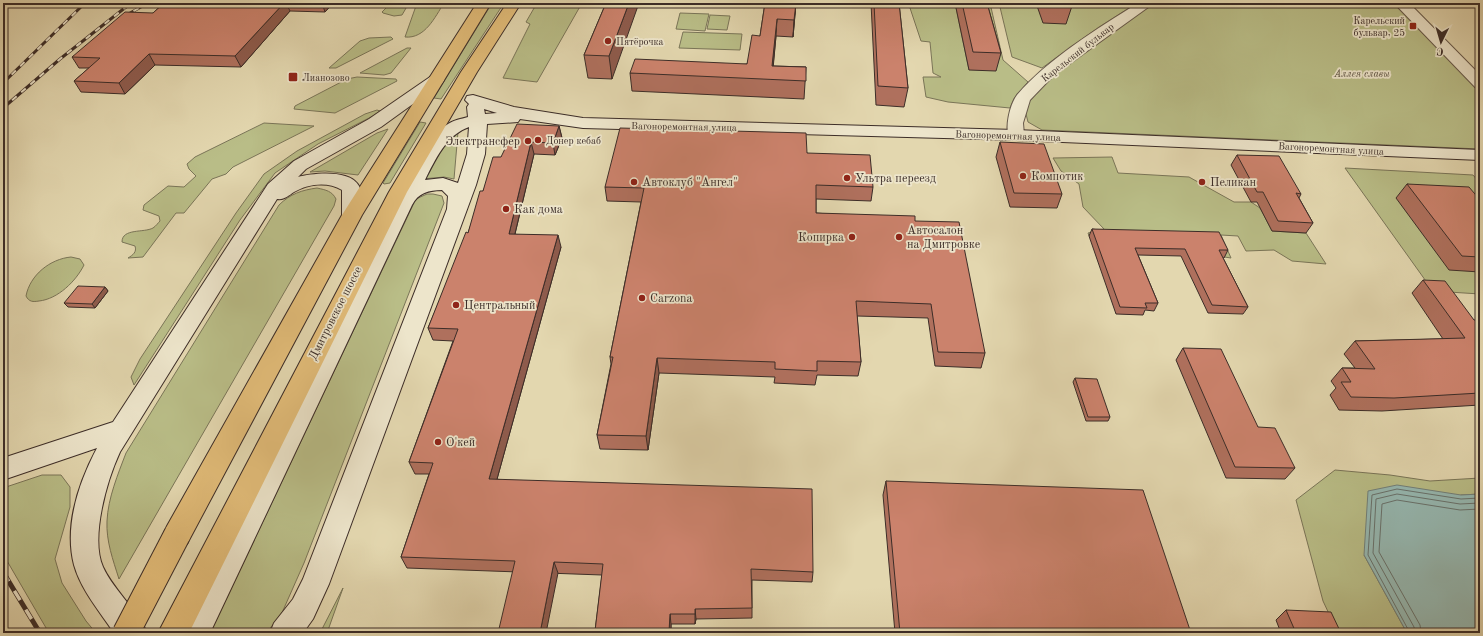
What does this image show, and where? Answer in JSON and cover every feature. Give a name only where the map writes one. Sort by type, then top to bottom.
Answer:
[{"type":"main road","points":[[126,633],[177,535],[352,215],[484,3]]},
{"type":"main road","name":"Дмитровское шоссе","points":[[173,633],[215,571],[398,192],[514,3]]},
{"type":"street","name":"Карельский бульвар","points":[[1016,135],[1015,123],[1022,99],[1048,72],[1111,26],[1147,3]]},
{"type":"street","points":[[1401,3],[1480,84]]},
{"type":"street","points":[[285,633],[303,609],[315,584],[464,194],[474,159],[477,121],[468,77]]},
{"type":"street","points":[[132,633],[92,574],[86,554],[86,528],[94,483],[105,456],[275,188],[300,166],[391,113],[436,80]]},
{"type":"street","name":"Вагоноремонтная улица","points":[[472,100],[499,110],[535,117],[583,123],[637,126],[847,129],[1480,155]]},
{"type":"street","name":"Вагоноремонтная улица","points":[[195,633],[215,571],[409,193],[443,136],[454,127],[477,121],[500,118],[535,117]]},
{"type":"street","points":[[259,212],[283,191],[296,184],[311,180],[324,179],[345,183],[351,188],[352,215]]},
{"type":"street","points":[[409,193],[419,187],[428,185],[447,185],[453,188],[457,195],[457,209]]},
{"type":"street","points":[[3,469],[121,429]]},
{"type":"green space","points":[[391,3],[409,3],[402,15],[394,16],[382,12]]},
{"type":"green space","points":[[417,3],[444,3],[424,31],[412,37],[405,37]]},
{"type":"green space","points":[[492,3],[504,3],[441,99],[434,98]]},
{"type":"green space","points":[[537,3],[582,3],[537,82],[503,78],[530,24],[526,22]]},
{"type":"green space","points":[[920,3],[955,3],[969,70],[979,3],[990,3],[1003,60],[1028,82],[1015,97],[1010,108],[948,102],[926,97],[923,77],[941,77],[933,73],[930,42],[921,41],[909,5]]},
{"type":"green space","points":[[999,3],[1137,3],[1099,27],[1042,68],[1012,57]]},
{"type":"green space","name":"Аллея славы","points":[[1153,3],[1393,3],[1480,91],[1480,149],[1042,130],[1028,122],[1026,114],[1029,102],[1052,73]]},
{"type":"green space","points":[[680,13],[709,14],[705,31],[676,29]]},
{"type":"green space","points":[[710,15],[730,16],[727,30],[707,29]]},
{"type":"green space","points":[[683,32],[742,34],[740,50],[679,48]]},
{"type":"green space","points":[[391,37],[393,39],[336,68],[329,68],[360,41],[369,38]]},
{"type":"green space","points":[[407,48],[411,48],[391,73],[384,75],[360,73]]},
{"type":"green space","points":[[357,77],[396,79],[397,81],[335,113],[294,109],[295,106],[347,79]]},
{"type":"green space","points":[[377,110],[380,111],[318,144],[275,173],[240,220],[134,385],[131,377],[140,359],[236,213],[264,174],[297,151],[365,114]]},
{"type":"green space","points":[[420,122],[426,123],[390,183],[384,184],[383,183]]},
{"type":"green space","points":[[264,123],[314,126],[233,167],[226,174],[212,179],[184,213],[176,213],[143,257],[128,258],[134,253],[135,246],[122,242],[123,238],[129,233],[153,228],[160,221],[159,216],[143,210],[144,205],[168,186],[184,187],[196,176],[189,169],[187,164],[195,157]]},
{"type":"green space","points":[[388,129],[358,175],[325,171],[310,172],[377,133]]},
{"type":"green space","points":[[458,132],[454,179],[444,177],[422,179],[447,136]]},
{"type":"green space","points":[[1112,157],[1118,173],[1189,177],[1234,202],[1251,202],[1260,208],[1272,231],[1306,233],[1326,264],[1292,261],[1274,250],[1246,251],[1238,236],[1221,235],[1231,258],[1089,236],[1088,233],[1104,229],[1083,207],[1079,184],[1061,171],[1053,158]]},
{"type":"green space","points":[[1345,168],[1473,175],[1480,183],[1480,294],[1433,291]]},
{"type":"green space","points":[[317,188],[326,190],[333,194],[336,199],[334,206],[119,579],[112,558],[107,521],[111,495],[126,453],[279,205],[296,193]]},
{"type":"green space","points":[[427,194],[442,196],[444,203],[304,563],[281,615],[266,633],[210,633],[414,203],[416,199]]},
{"type":"green space","points":[[71,257],[80,259],[84,265],[81,271],[66,288],[46,300],[31,301],[28,299],[26,296],[28,288],[36,275],[42,269],[63,258]]},
{"type":"green space","points":[[1335,470],[1390,475],[1430,481],[1480,478],[1480,494],[1461,495],[1364,555],[1407,633],[1338,633],[1323,601],[1296,500]]},
{"type":"green space","points":[[42,475],[61,475],[70,487],[70,507],[55,559],[62,583],[86,621],[96,633],[49,633],[3,554],[3,488]]},
{"type":"green space","points":[[343,588],[327,633],[320,633]]},
{"type":"water","points":[[1397,485],[1461,495],[1480,494],[1480,633],[1407,633],[1364,555],[1368,491]]},
{"type":"building","points":[[164,3],[284,3],[235,56],[149,54],[119,83],[74,81],[100,58],[72,57],[125,12],[153,13]]},
{"type":"building","points":[[606,3],[629,3],[609,56],[584,55]]},
{"type":"building","points":[[765,3],[796,3],[794,20],[777,19],[772,66],[806,67],[806,81],[630,73],[635,59],[747,64],[752,35],[760,36]]},
{"type":"building","points":[[874,3],[899,3],[908,88],[878,86]]},
{"type":"building","points":[[962,3],[987,3],[1001,53],[973,52]]},
{"type":"building","points":[[1047,3],[1071,3],[1072,6],[1048,5]]},
{"type":"building","points":[[517,124],[559,126],[553,143],[531,142],[509,234],[558,235],[489,479],[812,489],[813,572],[751,569],[752,608],[695,609],[695,614],[670,614],[669,632],[595,631],[603,564],[554,562],[540,633],[498,633],[515,561],[401,557],[433,463],[409,462],[458,329],[428,328],[466,232],[468,233],[480,191],[483,191],[493,157],[501,157]]},
{"type":"building","points":[[620,128],[806,133],[807,153],[870,155],[873,187],[816,185],[816,213],[915,216],[915,221],[959,222],[985,353],[938,352],[931,304],[856,301],[861,362],[817,361],[817,371],[775,369],[775,362],[657,358],[646,436],[597,435],[613,357],[610,357],[644,188],[605,187]]},
{"type":"building","points":[[1000,142],[1044,144],[1062,194],[1014,193]]},
{"type":"building","points":[[1237,155],[1279,156],[1301,194],[1296,193],[1313,223],[1278,221],[1263,192],[1257,192]]},
{"type":"building","points":[[1407,184],[1469,187],[1480,200],[1480,257],[1462,256]]},
{"type":"building","points":[[1092,229],[1219,232],[1228,250],[1219,250],[1248,307],[1212,305],[1185,249],[1135,248],[1158,303],[1145,303],[1147,308],[1120,307]]},
{"type":"building","points":[[1423,280],[1445,281],[1474,320],[1480,322],[1480,393],[1394,398],[1351,397],[1341,382],[1351,382],[1342,368],[1375,369],[1355,341],[1465,338]]},
{"type":"building","points":[[78,286],[105,287],[92,304],[64,303]]},
{"type":"building","points":[[1183,348],[1221,349],[1258,427],[1275,428],[1295,468],[1235,467]]},
{"type":"building","points":[[1075,378],[1097,379],[1110,417],[1088,417]]},
{"type":"building","points":[[886,481],[1143,490],[1191,633],[900,633]]},
{"type":"building","points":[[1286,610],[1331,612],[1341,633],[1296,633]]},
{"type":"railway","points":[[3,83],[85,3]]},
{"type":"railway","points":[[3,108],[60,59],[131,3]]},
{"type":"railway","points":[[123,17],[148,3]]},
{"type":"railway","points":[[3,572],[40,633]]},
{"type":"place","name":"Карельский бульвар, 25","points":[[1413,26]]},
{"type":"place","name":"Пятёрочка","points":[[608,41]]},
{"type":"place","name":"Лианозово","points":[[293,77]]},
{"type":"place","name":"Донер кебаб","points":[[538,140]]},
{"type":"place","name":"Электрансфер","points":[[528,141]]},
{"type":"place","name":"Компотик","points":[[1023,176]]},
{"type":"place","name":"Ультра переезд","points":[[847,178]]},
{"type":"place","name":"Автоклуб \"Ангел\"","points":[[634,182]]},
{"type":"place","name":"Пеликан","points":[[1202,182]]},
{"type":"place","name":"Как дома","points":[[506,209]]},
{"type":"place","name":"Копирка","points":[[852,237]]},
{"type":"place","name":"Автосалон на Дмитровке","points":[[899,237]]},
{"type":"place","name":"Carzona","points":[[642,298]]},
{"type":"place","name":"Центральный","points":[[456,305]]},
{"type":"place","name":"О'кей","points":[[438,442]]}]
